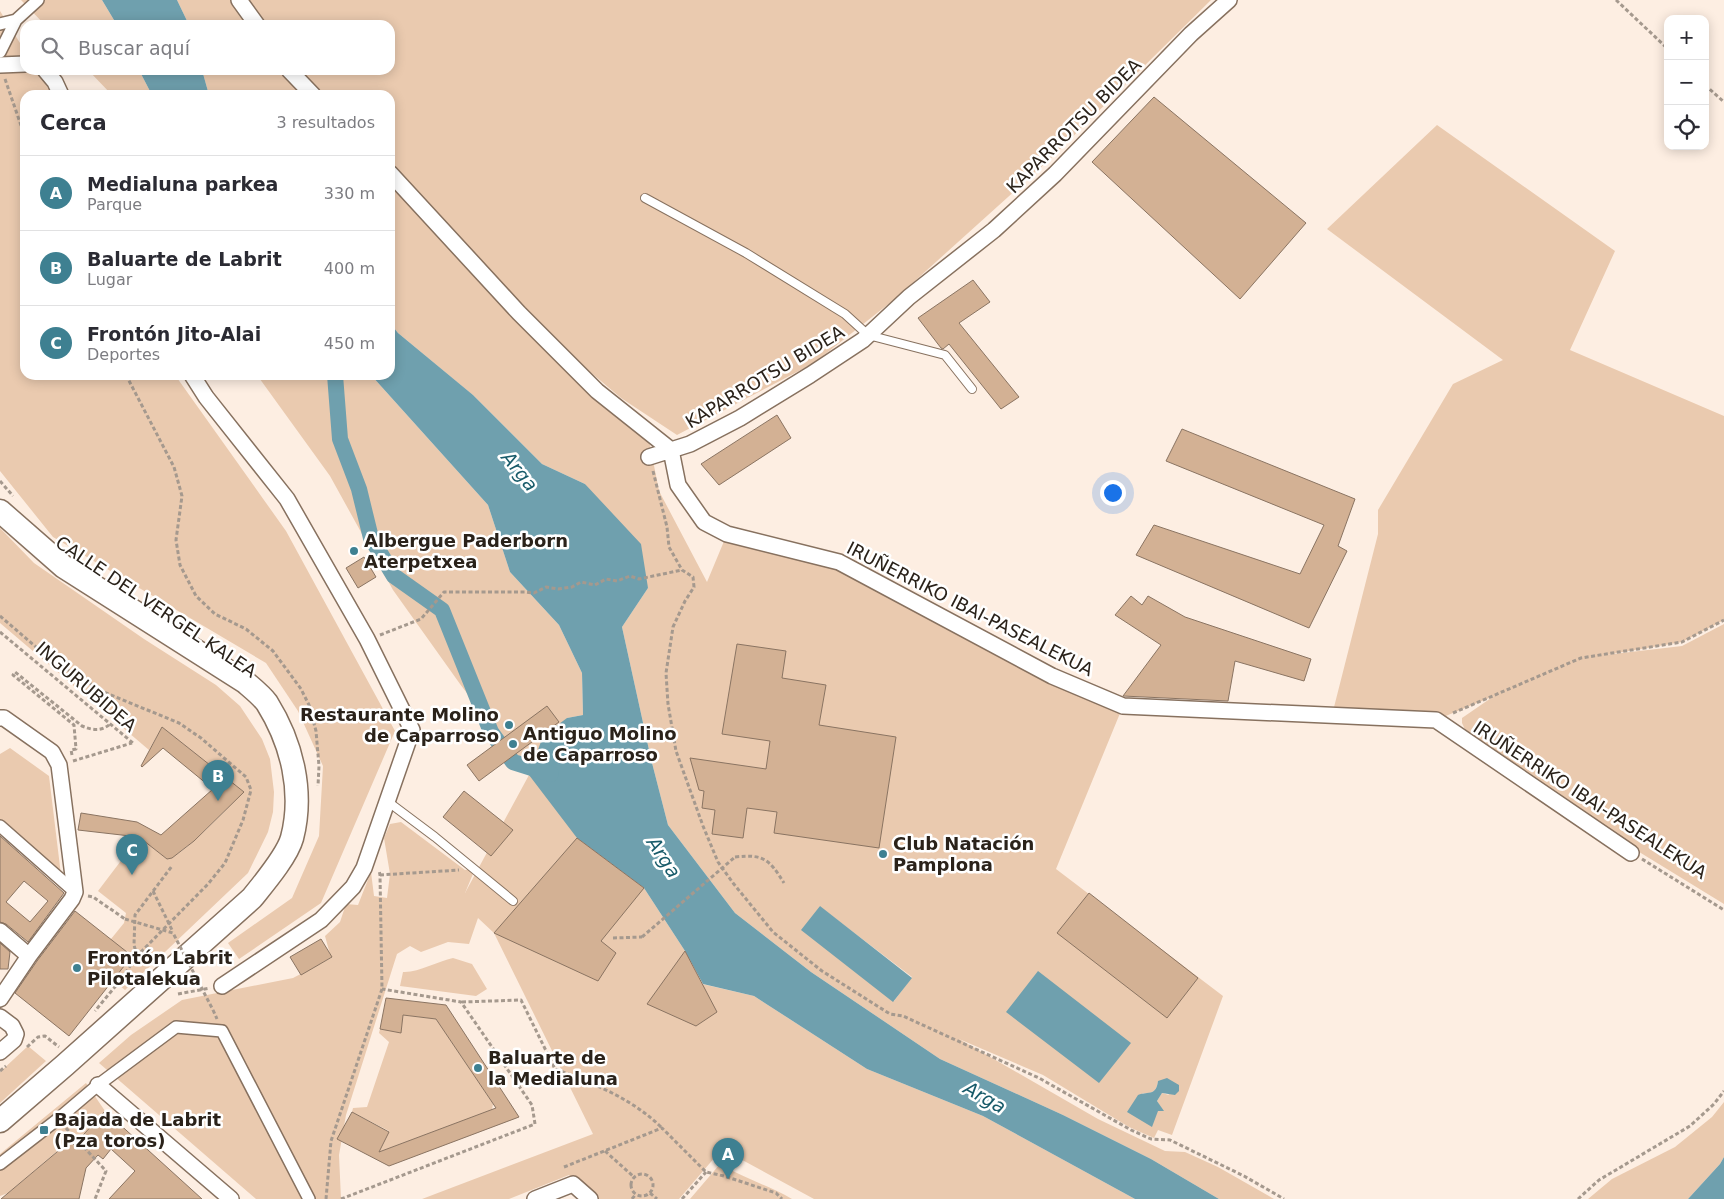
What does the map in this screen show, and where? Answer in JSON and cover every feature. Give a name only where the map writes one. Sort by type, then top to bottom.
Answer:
[{"type":"main road","name":"CALLE DEL VERGEL KALEA","points":[[0,1121],[252,898],[273,872],[292,840],[298,799],[293,762],[266,702],[245,682],[64,567],[8,506]]},
{"type":"street","points":[[20,63],[0,61],[16,20],[38,0]]},
{"type":"street","name":"KAPARROTSU BIDEA","points":[[671,450],[690,444],[740,418],[810,375],[868,335],[909,297],[1008,218],[1055,174],[1191,34],[1229,0]]},
{"type":"street","points":[[241,1],[254,20]]},
{"type":"street","points":[[0,24],[16,20]]},
{"type":"street","points":[[49,75],[59,90]]},
{"type":"street","points":[[294,75],[309,90]]},
{"type":"street","points":[[395,178],[519,313],[597,391],[671,450]]},
{"type":"street","points":[[195,380],[206,397],[287,499],[367,639],[412,730],[364,868],[354,887],[321,920],[222,986]]},
{"type":"street","points":[[649,457],[671,450]]},
{"type":"street","name":"IRUÑERRIKO IBAI-PASEALEKUA","points":[[671,450],[678,485],[704,522],[727,534],[839,562],[1052,676],[1123,706],[1436,720],[1630,853]]},
{"type":"street","points":[[0,718],[4,718],[52,752],[59,765],[75,892],[72,899],[29,956],[0,999]]},
{"type":"street","points":[[0,826],[75,892]]},
{"type":"street","points":[[0,931],[29,956]]},
{"type":"street","points":[[0,1017],[12,1026],[16,1034],[14,1040],[0,1052]]},
{"type":"street","points":[[0,1164],[98,1085],[176,1027],[222,1031],[309,1199]]},
{"type":"street","points":[[98,1085],[231,1199]]},
{"type":"street","points":[[535,1199],[573,1184],[590,1199]]},
{"type":"lane","points":[[645,198],[746,253],[844,314],[868,335],[945,355],[972,389]]},
{"type":"lane","points":[[387,801],[435,837],[513,901]]},
{"type":"path","points":[[1616,0],[1664,45]]},
{"type":"path","points":[[0,61],[20,122]]},
{"type":"path","points":[[1709,88],[1724,102]]},
{"type":"path","points":[[129,380],[174,467],[182,496],[176,540],[180,565],[196,596],[215,614],[246,629],[273,651],[301,690],[309,705],[316,731],[319,766],[318,786]]},
{"type":"path","points":[[649,457],[667,527],[669,546],[682,570],[693,577],[694,587],[684,601],[673,627],[666,674],[668,704],[676,751],[718,862],[733,884],[773,932],[822,970],[890,1014],[903,1016],[1002,1060],[1039,1078],[1131,1130],[1151,1139],[1170,1140],[1244,1176],[1284,1199]]},
{"type":"path","points":[[0,481],[8,506]]},
{"type":"path","points":[[367,639],[421,620],[444,592],[534,593],[546,587],[558,589],[572,587],[581,582],[595,584],[606,579],[617,581],[630,576],[639,579],[682,570]]},
{"type":"path","points":[[0,616],[50,659],[106,693],[179,723],[202,738],[246,777],[251,790],[243,820],[225,864],[208,884],[137,956],[119,982],[92,1014]]},
{"type":"path","name":"IRUÑERRIKO IBAI-PASEALEKUA","points":[[1436,720],[1581,658],[1682,642],[1724,620]]},
{"type":"path","name":"INGURUBIDEA","points":[[0,632],[133,743],[72,761]]},
{"type":"path","points":[[326,1199],[331,1141],[382,989],[380,875],[372,846]]},
{"type":"path","name":"IRUÑERRIKO IBAI-PASEALEKUA","points":[[1630,853],[1724,910]]},
{"type":"path","points":[[613,938],[642,937],[735,857],[749,856],[766,859],[784,883]]},
{"type":"path","points":[[137,956],[134,945],[135,915],[172,866]]},
{"type":"path","points":[[380,875],[475,869]]},
{"type":"path","points":[[153,891],[213,1010]]},
{"type":"path","points":[[75,892],[93,897],[125,920],[173,933]]},
{"type":"path","points":[[192,973],[200,966]]},
{"type":"path","points":[[178,994],[222,986]]},
{"type":"path","points":[[382,989],[461,1002],[521,1000],[555,1070],[599,1085],[631,1104],[662,1128],[706,1172],[776,1193],[782,1199]]},
{"type":"path","points":[[341,1199],[535,1124],[532,1106],[461,1002]]},
{"type":"path","points":[[1578,1199],[1605,1176],[1690,1126],[1714,1104],[1724,1091]]},
{"type":"path","points":[[564,1167],[662,1128]]},
{"type":"path","points":[[71,1133],[106,1171],[95,1199]]},
{"type":"path","points":[[605,1151],[634,1177]]},
{"type":"path","points":[[682,1199],[706,1172]]},
{"type":"path","points":[[643,1173],[652,1179],[653,1188],[650,1193],[641,1196],[636,1194],[631,1186],[634,1177],[643,1173]]},
{"type":"path","points":[[650,1193],[657,1199]]},
{"type":"path","points":[[632,1199],[636,1194]]},
{"type":"shaded area","points":[[21,0],[102,0],[114,20],[40,20]]},
{"type":"shaded area","points":[[177,0],[1211,0],[1049,160],[896,298],[814,363],[677,435],[621,398],[569,354],[649,440],[659,491],[707,582],[727,534],[839,562],[1123,706],[1056,869],[1223,996],[1172,1135],[1158,1130],[1154,1138],[1129,1127],[1043,1075],[959,1039],[1098,1119],[1165,1151],[1185,1152],[1218,1167],[1274,1199],[1219,1199],[1151,1159],[1063,1115],[940,1059],[811,972],[735,913],[668,825],[651,759],[622,627],[648,588],[585,484],[542,464],[474,396],[395,329],[395,90],[208,90],[203,75],[395,75],[395,20],[187,20]],"holes":[[[819,906],[912,977],[894,1001]],[[1158,1081],[1169,1095],[1162,1093],[1157,1101],[1163,1111],[1158,1110],[1142,1093],[1153,1091]]]},
{"type":"shaded area","points":[[0,11],[20,43],[20,75],[40,75],[49,90],[20,90],[20,380],[179,380],[286,531],[395,731],[321,903],[239,959],[228,943],[292,898],[319,836],[323,766],[298,711],[266,663],[53,537],[0,471]]},
{"type":"shaded area","points":[[93,75],[142,75],[149,90],[107,90]]},
{"type":"shaded area","points":[[1437,125],[1615,251],[1570,350],[1724,416],[1724,620],[1682,642],[1605,655],[1682,646],[1724,624],[1724,904],[1574,812],[1468,736],[1462,723],[1462,718],[1494,696],[1436,720],[1332,715],[1378,534],[1378,510],[1453,384],[1503,360],[1327,229]]},
{"type":"shaded area","points":[[261,380],[376,380],[488,505],[510,572],[559,625],[582,673],[583,715],[567,718],[577,838],[644,888],[685,951],[702,984],[754,996],[867,1069],[983,1116],[1135,1199],[814,1199],[722,1149],[679,1199],[596,1199],[569,1175],[509,1199],[422,1199],[593,1134],[494,933],[478,918],[469,944],[448,942],[421,952],[410,946],[397,954],[346,1115],[339,1155],[341,1199],[256,1199],[99,1063],[131,1035],[182,1000],[293,978],[331,958],[325,936],[340,922],[346,904],[358,905],[371,872],[374,896],[387,898],[390,874],[384,838],[390,824],[401,822],[465,870],[475,869],[465,893],[529,775],[460,684],[393,590],[330,476]]},
{"type":"shaded area","points":[[0,528],[34,563],[144,639],[216,685],[240,706],[262,739],[270,759],[274,792],[273,812],[268,832],[248,873],[125,990],[113,980],[111,939],[124,923],[126,913],[98,891],[139,837],[167,859],[175,856],[206,830],[244,792],[162,727],[149,750],[0,623]]},
{"type":"shaded area","points":[[10,748],[49,776],[61,875],[0,821],[0,754]]},
{"type":"shaded area","points":[[453,958],[472,964],[487,989],[476,996],[400,986],[403,972],[415,971]]},
{"type":"shaded area","points":[[403,1015],[436,1019],[493,1104],[492,1110],[379,1152],[389,1131],[352,1112],[353,1108],[367,1107],[389,1042],[379,1033],[380,1029],[400,1032]]},
{"type":"shaded area","points":[[28,1046],[46,1061],[0,1103],[0,1072]]},
{"type":"shaded area","points":[[86,1083],[105,1111],[80,1138],[69,1141],[8,1193],[0,1196],[0,1154]]},
{"type":"shaded area","points":[[1724,1102],[1724,1157],[1720,1164],[1688,1199],[1588,1199],[1612,1179],[1675,1147],[1712,1117]]},
{"type":"shaded area","points":[[720,1164],[774,1190],[792,1199],[690,1199]]},
{"type":"water","points":[[102,0],[177,0],[187,20],[114,20]]},
{"type":"water","points":[[142,75],[203,75],[208,90],[149,90]]},
{"type":"water","name":"Arga","points":[[395,329],[473,395],[542,464],[585,484],[641,544],[648,588],[622,627],[651,759],[668,825],[735,913],[811,972],[940,1059],[1063,1115],[1151,1159],[1219,1199],[1135,1199],[983,1116],[867,1069],[754,996],[703,984],[685,951],[644,888],[577,838],[529,775],[543,736],[567,718],[583,715],[582,673],[559,625],[510,572],[488,505],[376,380],[395,380]]},
{"type":"water","points":[[820,906],[912,978],[893,1002],[801,930]]},
{"type":"water","points":[[1038,971],[1131,1043],[1099,1083],[1006,1012]]},
{"type":"water","points":[[1167,1078],[1179,1085],[1179,1091],[1175,1095],[1162,1093],[1157,1101],[1164,1111],[1158,1111],[1152,1127],[1127,1112],[1138,1095],[1154,1091],[1158,1081]]},
{"type":"water","points":[[1724,1157],[1724,1199],[1688,1199],[1720,1164]]},
{"type":"building","points":[[1154,97],[1306,223],[1240,299],[1092,162]]},
{"type":"building","points":[[973,280],[990,302],[959,323],[1019,397],[1001,409],[949,344],[943,349],[941,348],[918,318]]},
{"type":"building","points":[[777,415],[791,438],[719,485],[701,464]]},
{"type":"building","points":[[1182,429],[1355,499],[1338,546],[1347,551],[1309,628],[1136,555],[1154,525],[1300,574],[1324,525],[1166,461]]},
{"type":"building","points":[[364,557],[376,577],[358,588],[346,568]]},
{"type":"building","points":[[1131,596],[1142,605],[1148,596],[1185,617],[1311,659],[1304,681],[1235,661],[1228,701],[1123,696],[1161,645],[1115,615]]},
{"type":"building","points":[[737,644],[786,651],[782,678],[826,685],[819,725],[896,737],[879,848],[774,833],[777,812],[747,808],[743,838],[712,834],[715,810],[702,808],[704,791],[699,790],[690,758],[766,769],[770,741],[722,734]]},
{"type":"building","name":"Antiguo Molino de Caparroso","points":[[547,706],[559,722],[479,781],[467,765]]},
{"type":"building","points":[[162,727],[244,792],[194,841],[172,858],[167,859],[139,837],[78,830],[81,813],[137,822],[161,835],[213,789],[163,748],[141,766]]},
{"type":"building","points":[[464,791],[513,830],[491,856],[443,817]]},
{"type":"building","points":[[0,836],[64,893],[28,942],[6,924],[0,922]],"holes":[[[24,881],[48,901],[30,922],[6,902]]]},
{"type":"building","points":[[577,838],[644,888],[601,941],[616,953],[598,981],[494,933]]},
{"type":"building","points":[[1089,893],[1198,978],[1167,1018],[1057,933]]},
{"type":"building","name":"Frontón Labrit Pilotalekua","points":[[75,911],[132,956],[69,1036],[15,993]]},
{"type":"building","points":[[321,939],[332,957],[301,975],[290,957]]},
{"type":"building","points":[[0,943],[10,952],[8,969],[0,969]]},
{"type":"building","points":[[685,951],[717,1012],[696,1026],[647,1004]]},
{"type":"building","name":"Baluarte de la Medialuna","points":[[386,998],[446,1005],[519,1117],[389,1166],[337,1139],[352,1112],[389,1132],[379,1152],[496,1108],[436,1019],[403,1015],[401,1033],[380,1029]]},
{"type":"building","points":[[105,1111],[202,1199],[109,1199],[135,1171],[111,1149],[103,1159],[98,1155],[86,1168],[79,1199],[1,1199],[70,1141],[74,1145]]},
{"type":"waterway","points":[[335,380],[340,439],[359,489],[371,538],[394,576],[442,610],[491,732],[513,762],[551,774]]},
{"type":"place","name":"Albergue Paderborn Aterpetxea","points":[[354,551]]},
{"type":"place","name":"Restaurante Molino de Caparroso","points":[[509,725]]},
{"type":"place","name":"Antiguo Molino de Caparroso","points":[[513,744]]},
{"type":"place","name":"Baluarte de Labrit","points":[[218,801]]},
{"type":"place","name":"Club Natación Pamplona","points":[[883,854]]},
{"type":"place","name":"Frontón Jito-Alai","points":[[132,875]]},
{"type":"place","name":"Frontón Labrit Pilotalekua","points":[[77,968]]},
{"type":"place","name":"Baluarte de la Medialuna","points":[[478,1068]]},
{"type":"place","name":"Bajada de Labrit (Pza toros)","points":[[44,1130]]},
{"type":"place","name":"Medialuna parkea","points":[[728,1179]]}]
